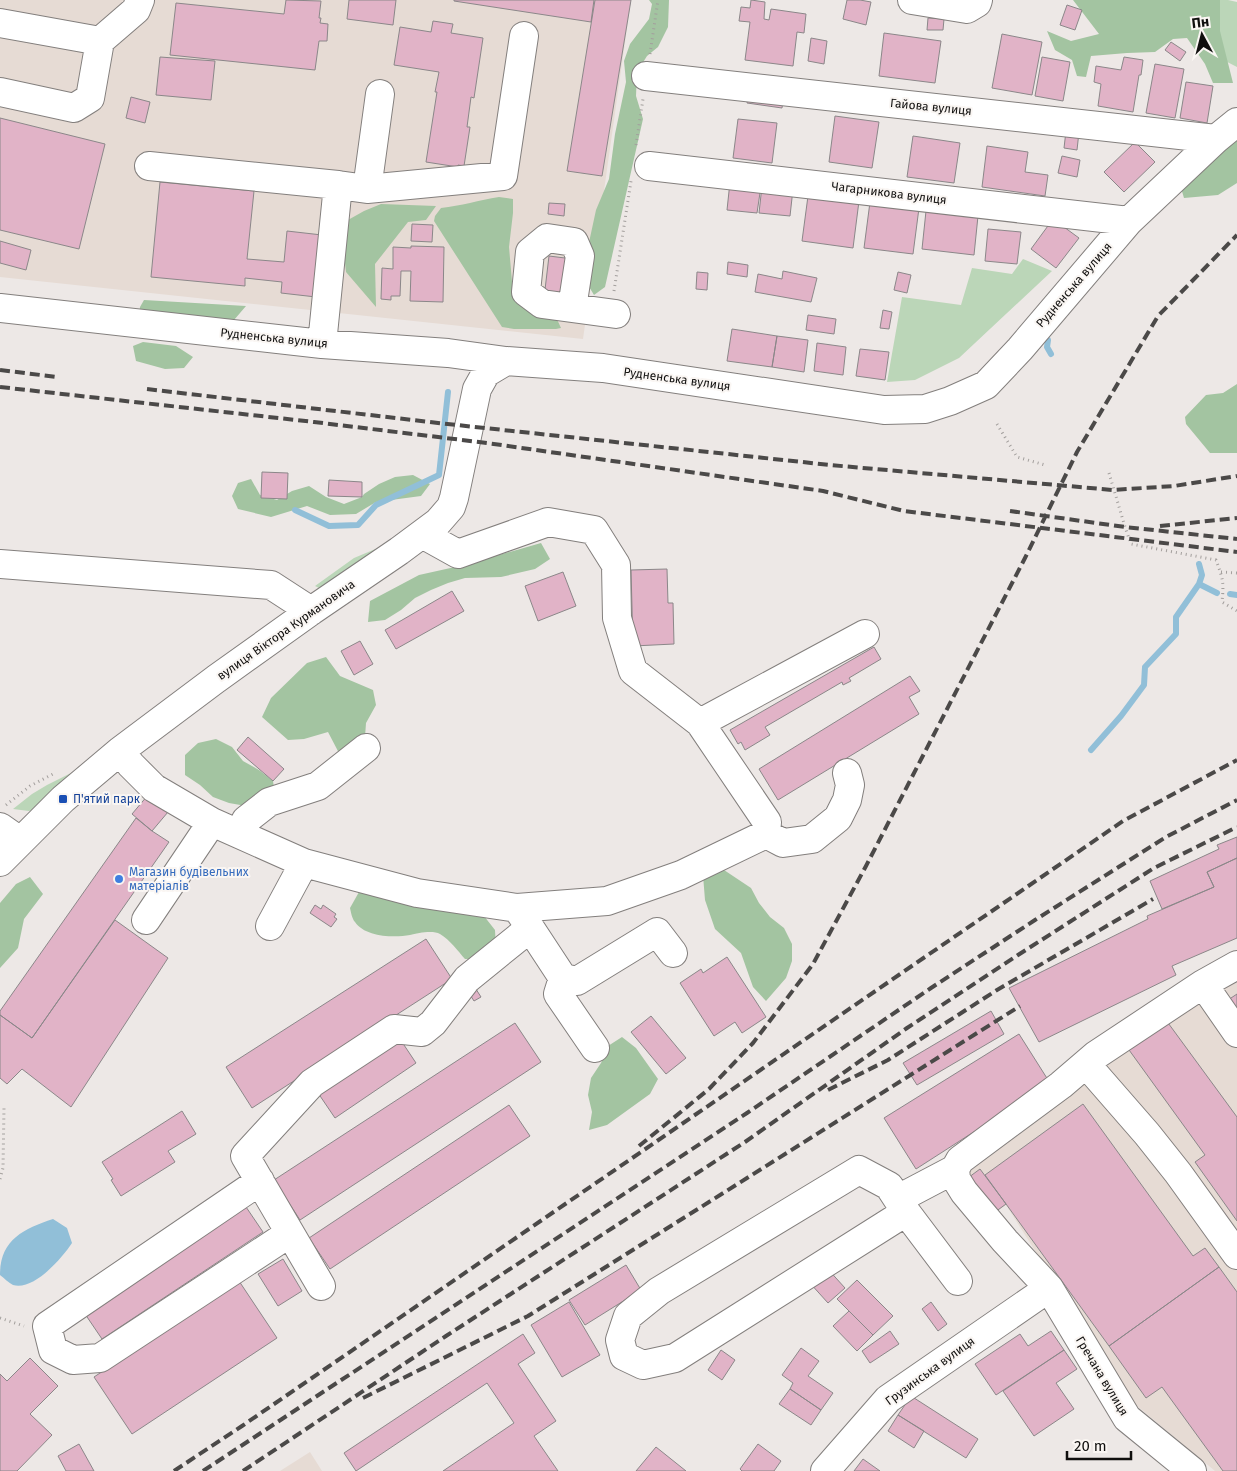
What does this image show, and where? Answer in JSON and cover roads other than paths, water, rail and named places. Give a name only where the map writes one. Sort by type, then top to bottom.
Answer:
[{"type":"street","points":[[0,92],[74,108],[90,98],[100,41],[136,10],[140,0]]},
{"type":"street","points":[[912,0],[967,10],[977,3],[978,0]]},
{"type":"street","points":[[0,22],[100,41]]},
{"type":"street","points":[[149,166],[367,189],[503,176],[524,36]]},
{"type":"street","name":"Гайова вулиця","points":[[646,76],[1226,130]]},
{"type":"street","points":[[367,189],[380,94]]},
{"type":"street","name":"Рудненська вулиця","points":[[0,308],[322,344],[448,353],[506,361],[603,368],[884,410],[925,409],[950,401],[986,385],[1020,349],[1129,221],[1226,130]]},
{"type":"street","name":"Чагарникова вулиця","points":[[638,166],[1129,221]]},
{"type":"street","points":[[322,344],[338,186]]},
{"type":"street","points":[[572,308],[613,314]]},
{"type":"street","name":"вулиця Віктора Курмановича","points":[[0,862],[10,834],[63,799],[120,751],[216,679],[438,522],[451,507],[454,498],[477,389],[486,373],[506,361]]},
{"type":"street","points":[[422,534],[458,554],[548,522],[594,530],[616,565],[618,618],[633,670],[700,723],[767,822],[766,834]]},
{"type":"street","points":[[0,564],[270,585],[311,611]]},
{"type":"street","points":[[700,723],[865,634]]},
{"type":"street","points":[[239,834],[246,820],[269,802],[318,786],[366,748]]},
{"type":"street","points":[[120,751],[154,788],[212,822],[304,862],[417,893],[523,918],[606,901],[681,875],[766,834]]},
{"type":"street","points":[[766,834],[783,842],[812,839],[838,818],[847,800],[850,785],[847,773]]},
{"type":"street","points":[[146,920],[212,822]]},
{"type":"street","points":[[270,926],[304,862]]},
{"type":"street","points":[[523,918],[563,978],[577,981],[657,932],[672,954]]},
{"type":"street","points":[[320,1286],[245,1156],[312,1083],[394,1029],[422,1032],[433,1023],[467,980],[523,918]]},
{"type":"street","points":[[958,1281],[902,1206],[889,1186],[858,1170],[659,1291],[628,1316],[620,1340],[624,1356],[643,1365],[675,1358],[902,1206],[955,1169],[960,1160],[1061,1085],[1096,1056],[1203,984],[1237,965]]},
{"type":"street","points":[[563,978],[558,994],[595,1048]]},
{"type":"street","points":[[1203,984],[1237,1033]]},
{"type":"street","points":[[1086,1064],[1163,1153],[1237,1255]]},
{"type":"street","name":"Гречана вулиця","points":[[955,1169],[956,1179],[964,1192],[1005,1241],[1049,1288],[1127,1418],[1192,1471]]},
{"type":"street","points":[[260,1181],[47,1326],[53,1350],[73,1360],[100,1358],[290,1233]]},
{"type":"street","name":"Грузинська вулиця","points":[[825,1471],[888,1399],[1049,1288]]},
{"type":"water","points":[[53,1219],[67,1228],[72,1243],[62,1257],[47,1272],[30,1283],[21,1286],[11,1284],[0,1275],[4,1253],[9,1245],[23,1232]]},
{"type":"waterway","points":[[1048,340],[1047,347],[1051,354]]},
{"type":"waterway","points":[[295,510],[329,526],[358,525],[376,505],[439,475],[448,392]]},
{"type":"waterway","points":[[1091,750],[1121,716],[1144,685],[1145,667],[1176,634],[1176,617],[1199,584],[1202,575],[1199,564]]},
{"type":"waterway","points":[[1199,584],[1217,593]]},
{"type":"waterway","points":[[1230,594],[1237,595]]},
{"type":"railway","points":[[639,1146],[709,1089],[753,1043],[813,964],[866,866],[1025,558],[1077,452],[1158,316],[1237,235]]},
{"type":"railway","points":[[0,370],[57,377]]},
{"type":"railway","points":[[0,387],[487,443],[823,491],[904,511],[1237,552]]},
{"type":"railway","points":[[147,389],[438,423],[830,465],[1113,490],[1174,486],[1237,476]]},
{"type":"railway","points":[[1010,511],[1125,527],[1237,539]]},
{"type":"railway","points":[[1160,526],[1237,518]]},
{"type":"railway","points":[[174,1471],[1123,821],[1237,760]]},
{"type":"railway","points":[[203,1471],[747,1113],[1035,920],[1166,837],[1237,800]]},
{"type":"railway","points":[[243,1471],[446,1336],[745,1142],[907,1028],[1018,955],[1154,868],[1237,827]]},
{"type":"railway","points":[[828,1090],[888,1060],[997,990],[1153,899]]},
{"type":"railway","points":[[363,1398],[528,1316],[1020,1006]]},
{"type":"place","name":"П'ятий парк","points":[[63,799]]},
{"type":"place","name":"Магазин будівельних матеріалів","points":[[119,879]]}]
